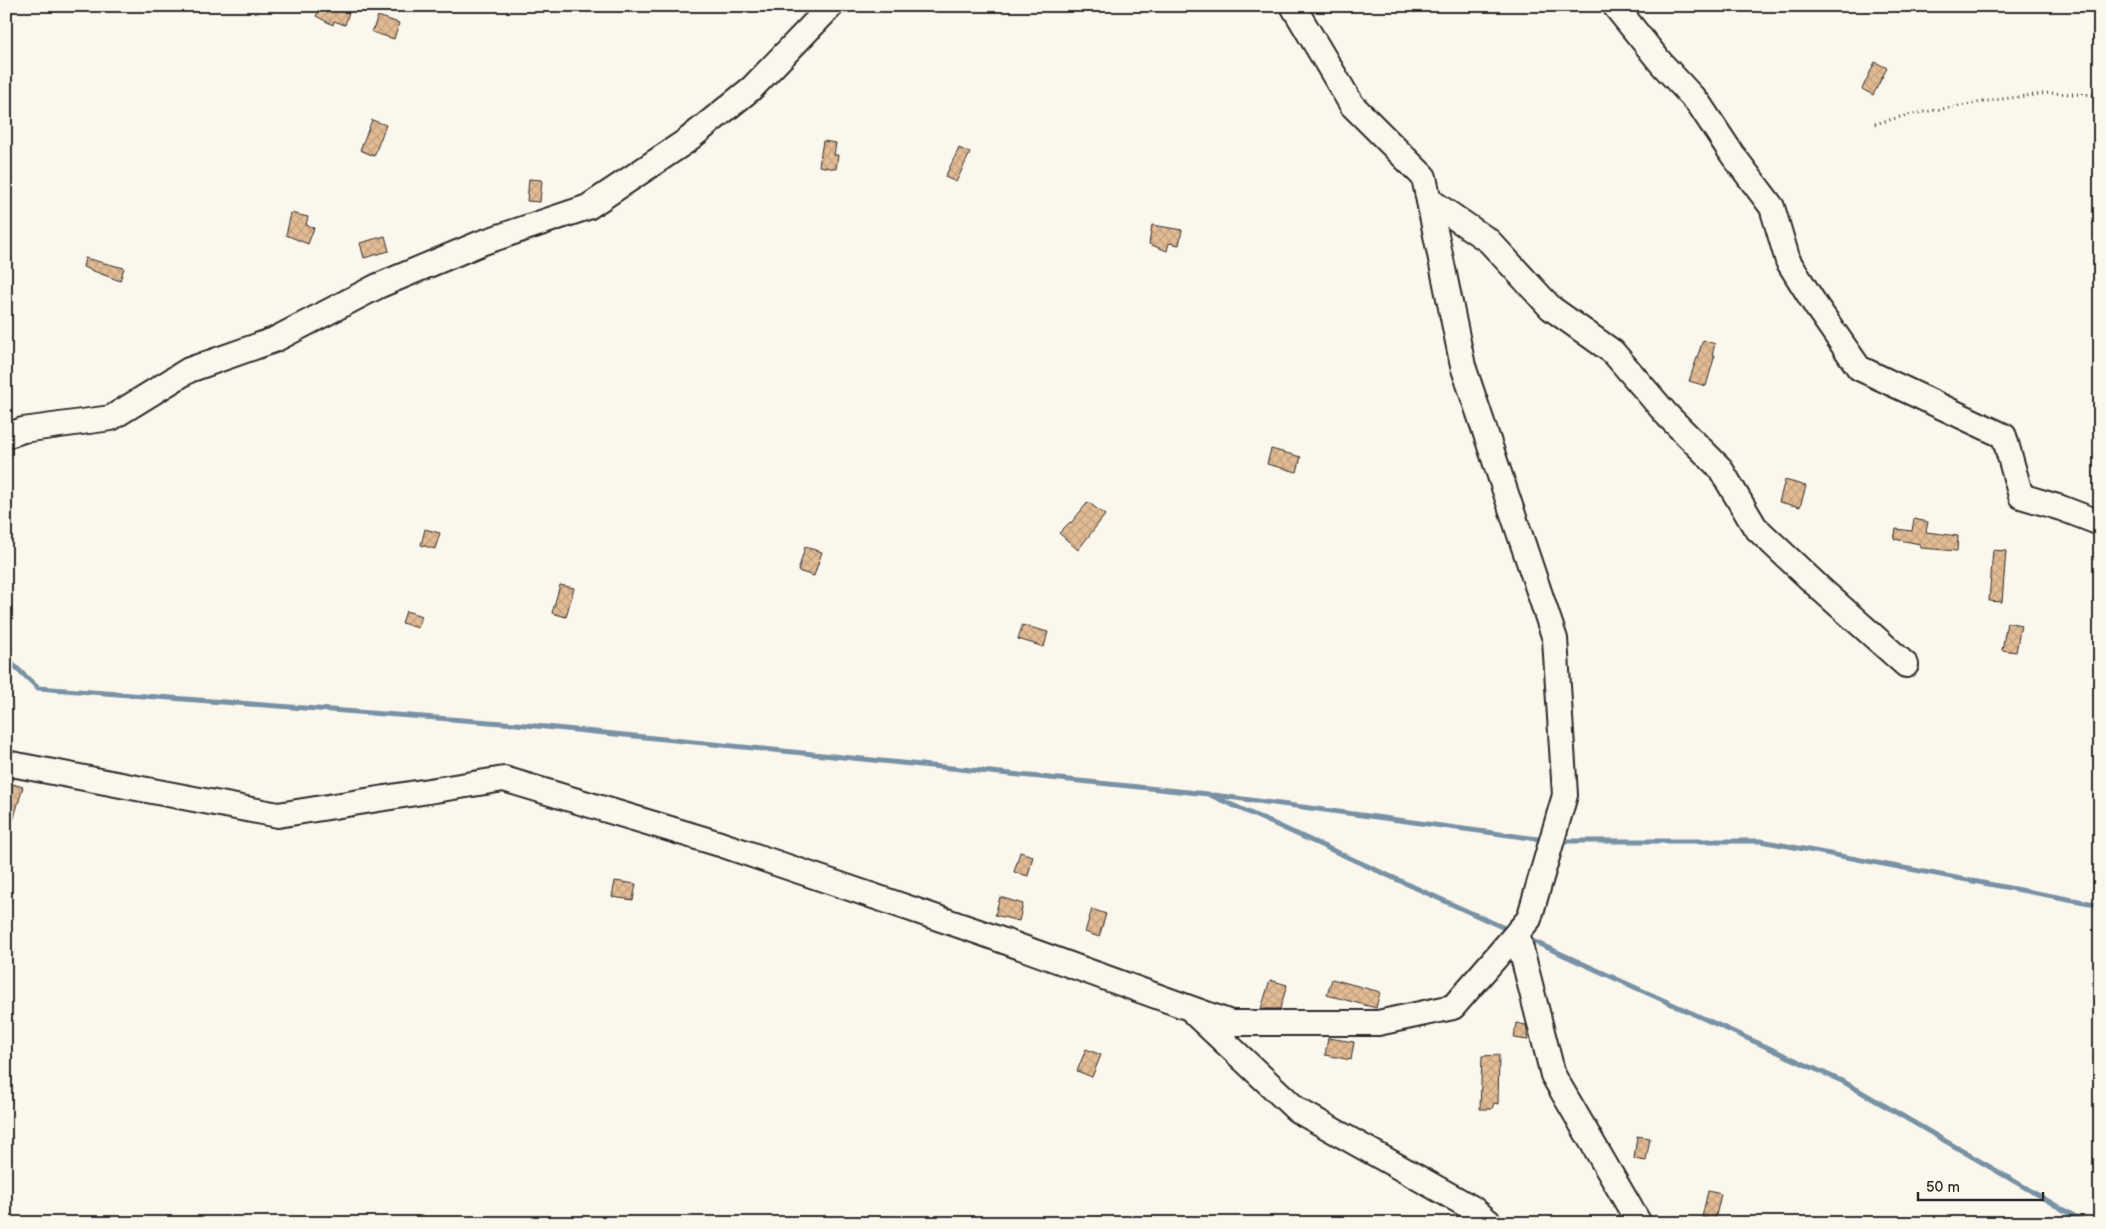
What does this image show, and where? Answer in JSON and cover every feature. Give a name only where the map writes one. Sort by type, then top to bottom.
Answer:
[{"type":"street","points":[[6,436],[23,430],[111,418],[188,370],[274,340],[378,286],[481,243],[588,207],[685,142],[752,88],[830,6]]},
{"type":"street","points":[[6,763],[278,815],[504,779],[720,844],[979,932],[1231,1023],[1378,1023],[1453,1007],[1529,919],[1565,795],[1555,639],[1463,366],[1424,177],[1352,106],[1293,6]]},
{"type":"street","points":[[1616,6],[1661,63],[1699,104],[1732,154],[1772,207],[1788,261],[1816,306],[1859,368],[2004,436],[2021,496],[2061,508],[2100,523]]},
{"type":"street","points":[[1429,200],[1489,241],[1552,308],[1614,352],[1667,415],[1720,468],[1755,527],[1823,592],[1906,665]]},
{"type":"street","points":[[1517,933],[1553,1075],[1639,1223]]},
{"type":"street","points":[[1189,1008],[1297,1110],[1472,1208],[1490,1223]]},
{"type":"path","points":[[1875,124],[1907,115],[2049,93],[2100,95]]},
{"type":"building","points":[[322,6],[351,6],[345,25],[334,21],[333,25],[316,16]]},
{"type":"building","points":[[378,16],[399,23],[394,39],[372,32]]},
{"type":"building","points":[[1875,62],[1887,68],[1873,95],[1862,89]]},
{"type":"building","points":[[372,120],[386,125],[374,156],[360,150]]},
{"type":"building","points":[[823,141],[836,143],[834,155],[838,155],[836,169],[819,166]]},
{"type":"building","points":[[959,148],[970,153],[956,182],[945,177]]},
{"type":"building","points":[[529,179],[542,180],[540,202],[527,201]]},
{"type":"building","points":[[291,213],[308,217],[306,225],[314,228],[308,244],[286,235]]},
{"type":"building","points":[[1152,225],[1182,230],[1179,245],[1169,243],[1167,251],[1149,244]]},
{"type":"building","points":[[385,236],[389,251],[364,258],[360,243]]},
{"type":"building","points":[[85,258],[124,268],[120,281],[83,267]]},
{"type":"building","points":[[1703,340],[1715,344],[1712,355],[1715,355],[1706,386],[1689,381]]},
{"type":"building","points":[[1271,449],[1301,457],[1297,472],[1267,464]]},
{"type":"building","points":[[1785,480],[1806,486],[1800,507],[1779,502]]},
{"type":"building","points":[[1088,502],[1105,515],[1078,550],[1059,533],[1071,523]]},
{"type":"building","points":[[1914,519],[1928,522],[1926,532],[1958,536],[1957,551],[1921,548],[1920,544],[1894,539],[1896,529],[1912,531]]},
{"type":"building","points":[[425,529],[440,533],[435,549],[421,545]]},
{"type":"building","points":[[805,547],[822,552],[814,576],[798,571]]},
{"type":"building","points":[[1993,550],[2006,551],[2002,602],[1989,601]]},
{"type":"building","points":[[560,585],[574,588],[566,617],[552,613]]},
{"type":"building","points":[[406,611],[422,616],[418,628],[402,623]]},
{"type":"building","points":[[2007,622],[2021,625],[2016,652],[2002,650]]},
{"type":"building","points":[[1022,625],[1048,632],[1044,647],[1018,639]]},
{"type":"building","points":[[6,782],[23,787],[10,831],[6,831]]},
{"type":"building","points":[[1020,852],[1033,856],[1028,876],[1014,872]]},
{"type":"building","points":[[615,881],[636,884],[633,900],[612,897]]},
{"type":"building","points":[[1000,897],[1023,904],[1019,921],[995,915]]},
{"type":"building","points":[[1092,909],[1106,914],[1099,937],[1085,932]]},
{"type":"building","points":[[1332,979],[1380,992],[1376,1008],[1327,995]]},
{"type":"building","points":[[1270,980],[1287,985],[1280,1009],[1261,1009]]},
{"type":"building","points":[[1516,1023],[1526,1025],[1528,1040],[1514,1038]]},
{"type":"building","points":[[1328,1038],[1354,1042],[1351,1060],[1325,1055]]},
{"type":"building","points":[[1086,1049],[1101,1055],[1092,1077],[1077,1071]]},
{"type":"building","points":[[1499,1055],[1498,1104],[1494,1103],[1492,1109],[1480,1109],[1482,1056]]},
{"type":"building","points":[[1637,1136],[1650,1138],[1646,1161],[1634,1159]]},
{"type":"building","points":[[1708,1191],[1721,1194],[1715,1220],[1702,1217]]},
{"type":"waterway","points":[[6,658],[38,688],[516,724],[1208,794],[1511,931]]},
{"type":"waterway","points":[[1214,795],[1545,840]]},
{"type":"waterway","points":[[1558,841],[1761,841],[2100,905]]},
{"type":"waterway","points":[[1526,938],[1844,1082],[2086,1223]]}]
